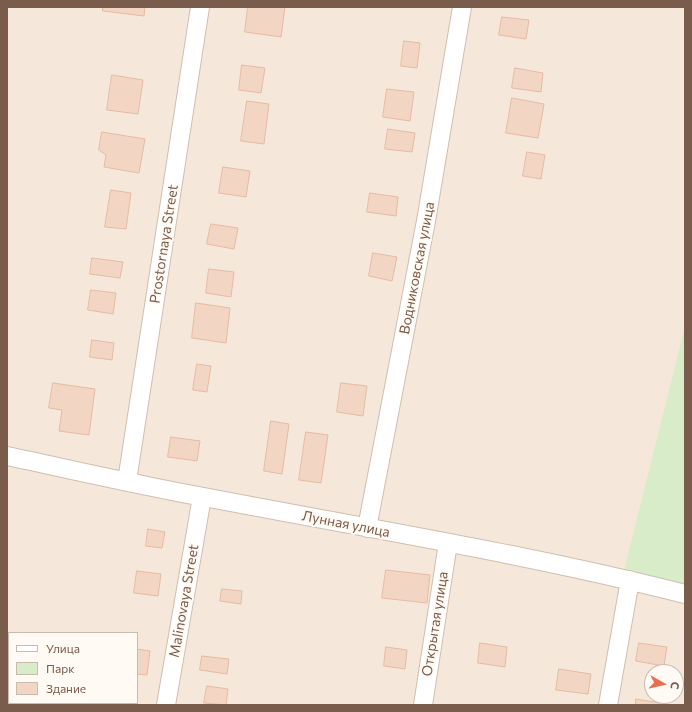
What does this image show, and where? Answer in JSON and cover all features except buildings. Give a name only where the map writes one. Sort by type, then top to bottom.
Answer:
[{"type":"street","name":"Prostornaya Street","points":[[127,481],[200,7]]},
{"type":"street","name":"Водниковская улица","points":[[367,528],[426,221],[462,7]]},
{"type":"street","name":"Лунная улица","points":[[7,456],[202,497],[448,543],[630,580],[685,594]]},
{"type":"street","name":"Malinovaya Street","points":[[166,705],[202,497]]},
{"type":"street","name":"Открытая улица","points":[[423,705],[448,543]]},
{"type":"street","points":[[608,705],[630,580]]},
{"type":"shaded area","points":[[7,7],[685,7],[685,705],[7,705]]},
{"type":"green space","points":[[685,326],[685,594],[621,582]]}]
